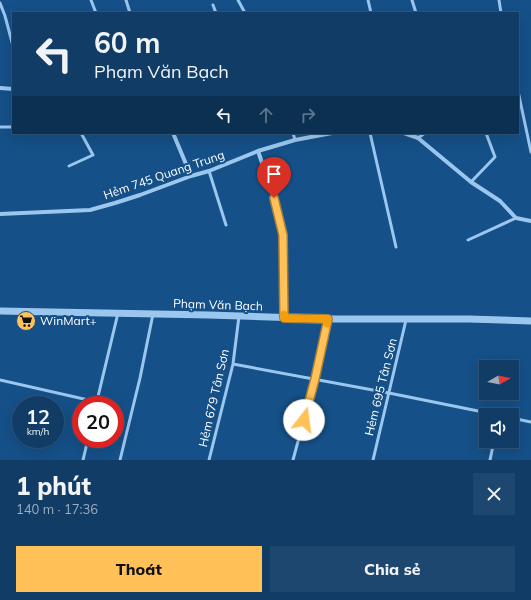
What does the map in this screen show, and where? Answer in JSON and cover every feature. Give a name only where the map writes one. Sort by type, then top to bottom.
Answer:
[{"type":"street","points":[[0,88],[12,89]]},
{"type":"street","points":[[173,134],[191,176]]},
{"type":"street","name":"Hẻm 745 Quang Trung","points":[[0,214],[90,210],[209,171],[258,151],[295,140],[327,134]]},
{"type":"street","points":[[407,134],[418,138],[471,182],[500,201],[516,218],[531,221]]},
{"type":"street","points":[[258,151],[274,198],[283,235],[284,318]]},
{"type":"street","name":"Phạm Văn Bạch","points":[[0,311],[328,319],[469,318],[531,321]]},
{"type":"lane","points":[[91,0],[96,12]]},
{"type":"lane","points":[[126,0],[130,12]]},
{"type":"lane","points":[[238,0],[244,12]]},
{"type":"lane","points":[[368,0],[371,12]]},
{"type":"lane","points":[[412,0],[416,12]]},
{"type":"lane","points":[[499,0],[501,12]]},
{"type":"lane","points":[[0,3],[12,42]]},
{"type":"lane","points":[[213,5],[216,12]]},
{"type":"lane","points":[[519,96],[531,152]]},
{"type":"lane","points":[[0,127],[12,127]]},
{"type":"lane","points":[[69,166],[93,154],[82,134]]},
{"type":"lane","points":[[293,134],[295,140]]},
{"type":"lane","points":[[370,134],[396,247]]},
{"type":"lane","points":[[418,138],[423,134]]},
{"type":"lane","points":[[471,182],[495,157],[486,134]]},
{"type":"lane","points":[[209,171],[226,225]]},
{"type":"lane","points":[[468,240],[516,218]]},
{"type":"lane","points":[[99,396],[118,313]]},
{"type":"lane","points":[[120,460],[140,378],[153,314]]},
{"type":"lane","name":"Hẻm 679 Tân Sơn","points":[[209,460],[233,364],[239,316]]},
{"type":"lane","points":[[293,460],[315,379],[328,319]]},
{"type":"lane","name":"Hẻm 695 Tân Sơn","points":[[373,460],[407,319]]},
{"type":"lane","points":[[233,364],[479,411]]},
{"type":"lane","points":[[0,380],[72,398]]},
{"type":"lane","points":[[519,419],[531,422]]},
{"type":"lane","points":[[83,460],[86,448]]},
{"type":"lane","points":[[490,460],[493,448]]},
{"type":"slow traffic","points":[[284,314],[284,318],[328,319],[327,324]]},
{"type":"place","name":"WinMart+","points":[[26,321]]},
{"type":"route","points":[[274,198],[283,235],[284,318],[328,319],[315,379],[304,420]]}]
